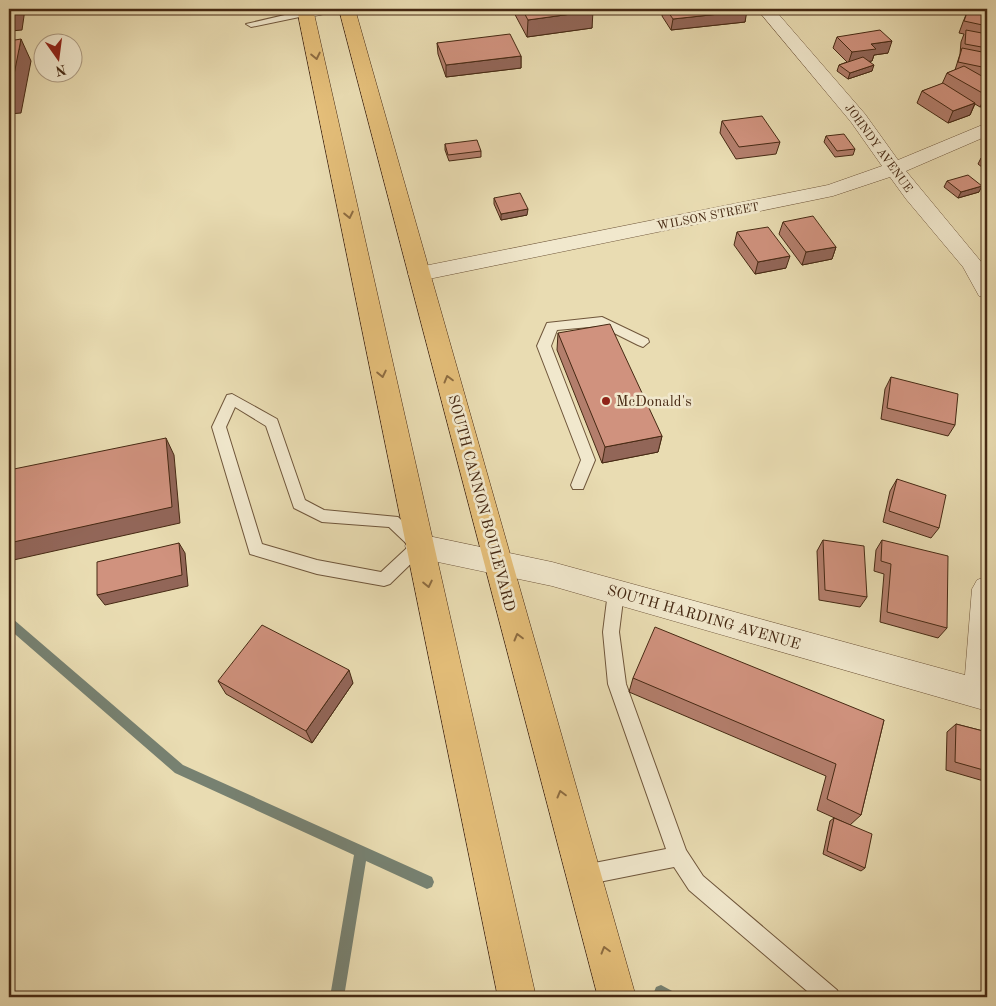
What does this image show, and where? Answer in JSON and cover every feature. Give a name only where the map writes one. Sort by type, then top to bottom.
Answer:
[{"type":"main road","name":"SOUTH CANNON BOULEVARD","points":[[346,9],[618,997]]},
{"type":"main road","points":[[313,10],[419,546],[515,993]]},
{"type":"street","name":"JOHNDY AVENUE","points":[[765,9],[858,118],[913,194],[972,264],[987,290]]},
{"type":"street","name":"WILSON STREET","points":[[420,274],[833,190],[895,168],[987,129]]},
{"type":"street","name":"SOUTH HARDING AVENUE","points":[[419,546],[552,574],[983,694]]},
{"type":"street","points":[[983,694],[987,589]]},
{"type":"lane","points":[[251,24],[313,10]]},
{"type":"lane","points":[[578,485],[588,460],[544,346],[552,326],[602,321],[643,342]]},
{"type":"lane","points":[[232,399],[272,423],[300,504],[322,516],[393,521],[419,546],[384,579],[317,567],[256,550],[219,427],[232,399]]},
{"type":"lane","points":[[616,592],[611,632],[617,684],[678,856],[696,883],[830,997]]},
{"type":"lane","points":[[584,875],[678,856]]},
{"type":"building","points":[[9,9],[15,9],[14,13],[9,14]]},
{"type":"building","points":[[522,9],[591,9],[593,11],[528,20]]},
{"type":"building","points":[[666,9],[746,9],[747,11],[673,19]]},
{"type":"building","points":[[968,10],[987,14],[987,26],[964,21]]},
{"type":"building","points":[[880,30],[892,41],[871,44],[876,49],[852,52],[837,37]]},
{"type":"building","points":[[966,30],[987,34],[987,48],[965,44]]},
{"type":"building","points":[[510,34],[521,56],[446,65],[437,43]]},
{"type":"building","points":[[21,39],[11,90],[9,91],[9,41]]},
{"type":"building","points":[[962,48],[987,53],[987,68],[958,62]]},
{"type":"building","points":[[863,57],[874,65],[850,73],[839,65]]},
{"type":"building","points":[[964,66],[987,79],[986,95],[947,73]]},
{"type":"building","points":[[943,83],[975,103],[953,111],[922,91]]},
{"type":"building","points":[[762,116],[780,142],[739,147],[722,121]]},
{"type":"building","points":[[844,134],[855,149],[837,151],[826,136]]},
{"type":"building","points":[[477,140],[481,151],[448,155],[445,144]]},
{"type":"building","points":[[987,156],[987,163],[981,158]]},
{"type":"building","points":[[968,175],[982,186],[961,192],[947,181]]},
{"type":"building","points":[[520,193],[528,209],[501,214],[494,198]]},
{"type":"building","points":[[813,216],[836,247],[806,252],[783,222]]},
{"type":"building","points":[[768,227],[790,256],[758,262],[737,232]]},
{"type":"building","name":"McDonald's","points":[[610,324],[662,436],[605,447],[558,333]]},
{"type":"building","points":[[891,377],[958,394],[955,425],[887,408]]},
{"type":"building","points":[[166,438],[172,507],[9,543],[9,470]]},
{"type":"building","points":[[897,479],[946,495],[939,528],[889,511]]},
{"type":"building","points":[[823,540],[864,546],[867,597],[825,590]]},
{"type":"building","points":[[882,540],[948,556],[947,628],[887,612],[891,564],[881,561]]},
{"type":"building","points":[[179,543],[182,575],[97,595],[97,562]]},
{"type":"building","points":[[262,625],[349,670],[306,731],[218,681]]},
{"type":"building","points":[[655,627],[884,720],[861,815],[827,799],[836,764],[633,678]]},
{"type":"building","points":[[956,724],[987,732],[987,771],[955,762]]},
{"type":"building","points":[[834,818],[872,834],[865,868],[827,851]]},
{"type":"waterway","points":[[9,622],[179,769],[427,882]]},
{"type":"waterway","points":[[337,997],[361,852]]},
{"type":"waterway","points":[[661,992],[669,997]]},
{"type":"place","name":"McDonald's","points":[[606,401]]}]
